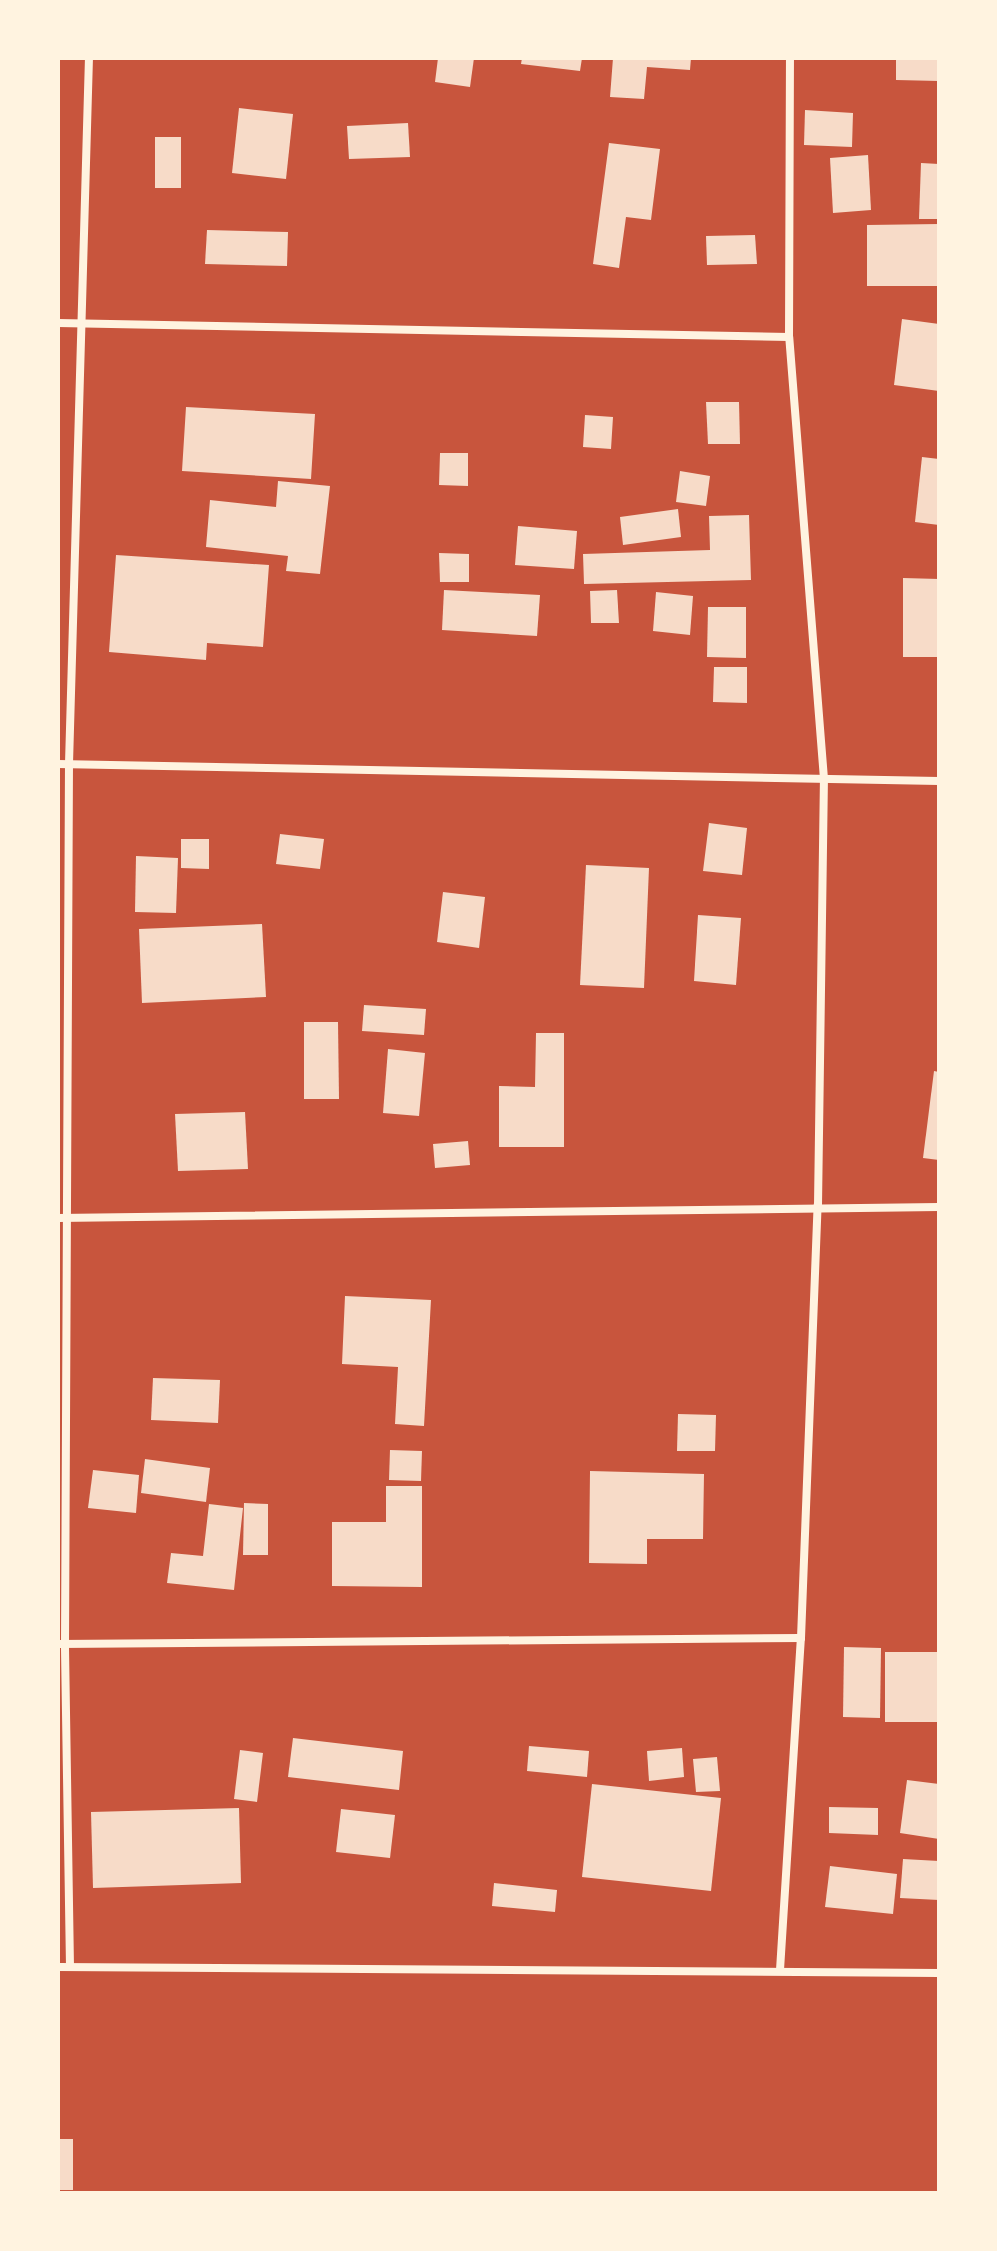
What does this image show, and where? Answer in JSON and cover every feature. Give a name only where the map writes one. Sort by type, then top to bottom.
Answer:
[{"type":"street","points":[[70,1967],[61,1644],[70,1218],[69,764],[89,58]]},
{"type":"street","points":[[780,1970],[801,1638],[818,1205],[824,779],[789,337],[790,58]]},
{"type":"street","points":[[58,323],[789,337]]},
{"type":"street","points":[[58,764],[939,781]]},
{"type":"street","points":[[58,1218],[818,1205],[939,1207]]},
{"type":"street","points":[[61,1644],[801,1638]]},
{"type":"street","points":[[58,1967],[939,1973]]},
{"type":"building","points":[[438,58],[474,58],[470,87],[435,82]]},
{"type":"building","points":[[522,58],[582,58],[580,71],[521,64]]},
{"type":"building","points":[[613,58],[691,58],[690,70],[647,67],[644,99],[610,97]]},
{"type":"building","points":[[896,58],[939,58],[939,81],[896,80]]},
{"type":"building","points":[[239,108],[293,114],[286,179],[232,173]]},
{"type":"building","points":[[805,110],[853,113],[852,147],[804,145]]},
{"type":"building","points":[[408,123],[410,157],[349,159],[347,126]]},
{"type":"building","points":[[155,137],[181,137],[181,188],[155,188]]},
{"type":"building","points":[[609,143],[660,149],[651,220],[626,217],[619,268],[593,264]]},
{"type":"building","points":[[868,155],[871,210],[833,213],[830,158]]},
{"type":"building","points":[[921,163],[939,164],[939,219],[919,219]]},
{"type":"building","points":[[939,224],[939,286],[867,286],[867,225]]},
{"type":"building","points":[[207,230],[288,232],[287,266],[205,264]]},
{"type":"building","points":[[755,235],[757,264],[707,265],[706,236]]},
{"type":"building","points":[[902,319],[939,324],[939,391],[894,385]]},
{"type":"building","points":[[706,402],[739,402],[740,444],[708,444]]},
{"type":"building","points":[[186,407],[315,414],[311,479],[182,471]]},
{"type":"building","points":[[585,415],[613,417],[611,449],[583,447]]},
{"type":"building","points":[[440,453],[468,453],[468,486],[439,485]]},
{"type":"building","points":[[922,457],[939,459],[939,525],[915,522]]},
{"type":"building","points":[[680,471],[710,476],[706,506],[676,502]]},
{"type":"building","points":[[278,481],[330,486],[320,574],[286,571],[288,556],[206,547],[210,500],[276,507]]},
{"type":"building","points":[[678,509],[681,537],[623,545],[620,517]]},
{"type":"building","points":[[749,515],[751,580],[584,584],[583,554],[710,550],[709,516]]},
{"type":"building","points":[[518,526],[577,531],[574,569],[515,565]]},
{"type":"building","points":[[439,553],[469,554],[469,582],[440,582]]},
{"type":"building","points":[[116,555],[269,565],[263,647],[207,643],[206,660],[109,652]]},
{"type":"building","points":[[903,578],[939,579],[939,657],[903,657]]},
{"type":"building","points":[[444,590],[540,595],[537,636],[442,630]]},
{"type":"building","points":[[617,590],[619,623],[591,623],[590,591]]},
{"type":"building","points":[[656,592],[693,596],[690,635],[653,631]]},
{"type":"building","points":[[708,607],[746,607],[746,658],[707,657]]},
{"type":"building","points":[[714,667],[747,667],[747,703],[713,702]]},
{"type":"building","points":[[709,823],[747,828],[742,875],[703,871]]},
{"type":"building","points":[[280,834],[324,839],[320,869],[276,864]]},
{"type":"building","points":[[181,839],[209,839],[209,869],[181,868]]},
{"type":"building","points":[[136,856],[178,858],[176,913],[135,912]]},
{"type":"building","points":[[586,865],[649,868],[644,988],[580,985]]},
{"type":"building","points":[[443,892],[485,897],[479,948],[437,942]]},
{"type":"building","points":[[698,915],[741,918],[736,985],[694,981]]},
{"type":"building","points":[[262,924],[266,997],[142,1003],[139,929]]},
{"type":"building","points":[[364,1005],[426,1009],[424,1035],[362,1031]]},
{"type":"building","points":[[304,1022],[338,1022],[339,1099],[304,1099]]},
{"type":"building","points":[[536,1033],[564,1033],[564,1147],[499,1147],[499,1086],[535,1087]]},
{"type":"building","points":[[388,1049],[425,1053],[419,1116],[383,1113]]},
{"type":"building","points":[[934,1071],[939,1072],[939,1160],[923,1158]]},
{"type":"building","points":[[245,1112],[248,1169],[178,1171],[175,1114]]},
{"type":"building","points":[[468,1141],[470,1165],[435,1168],[433,1144]]},
{"type":"building","points":[[345,1296],[431,1300],[424,1426],[395,1424],[398,1367],[342,1364]]},
{"type":"building","points":[[153,1378],[220,1380],[218,1423],[151,1420]]},
{"type":"building","points":[[678,1414],[716,1415],[715,1451],[677,1451]]},
{"type":"building","points":[[390,1450],[422,1451],[421,1481],[389,1480]]},
{"type":"building","points":[[145,1459],[210,1468],[206,1502],[141,1493]]},
{"type":"building","points":[[93,1470],[139,1475],[136,1513],[88,1508]]},
{"type":"building","points":[[590,1471],[704,1474],[703,1539],[647,1539],[647,1564],[589,1563]]},
{"type":"building","points":[[386,1486],[422,1486],[422,1587],[332,1586],[332,1522],[386,1522]]},
{"type":"building","points":[[244,1503],[268,1504],[268,1555],[243,1555]]},
{"type":"building","points":[[209,1504],[243,1508],[234,1590],[167,1583],[171,1553],[203,1556]]},
{"type":"building","points":[[844,1647],[881,1648],[880,1718],[843,1717]]},
{"type":"building","points":[[885,1652],[939,1652],[939,1722],[885,1722]]},
{"type":"building","points":[[293,1738],[403,1751],[399,1790],[288,1777]]},
{"type":"building","points":[[529,1746],[589,1751],[587,1777],[527,1771]]},
{"type":"building","points":[[682,1748],[684,1777],[649,1781],[647,1751]]},
{"type":"building","points":[[240,1750],[263,1753],[257,1802],[234,1799]]},
{"type":"building","points":[[717,1757],[720,1791],[696,1792],[693,1759]]},
{"type":"building","points":[[907,1780],[939,1784],[939,1839],[900,1833]]},
{"type":"building","points":[[592,1784],[721,1798],[711,1891],[582,1877]]},
{"type":"building","points":[[829,1807],[878,1808],[878,1835],[829,1833]]},
{"type":"building","points":[[239,1808],[241,1883],[93,1888],[91,1812]]},
{"type":"building","points":[[341,1809],[395,1815],[390,1858],[336,1852]]},
{"type":"building","points":[[903,1859],[939,1861],[939,1900],[900,1898]]},
{"type":"building","points":[[830,1866],[897,1874],[893,1914],[825,1907]]},
{"type":"building","points":[[494,1883],[557,1890],[555,1912],[492,1906]]},
{"type":"building","points":[[58,2139],[73,2139],[73,2190],[58,2190]]}]
